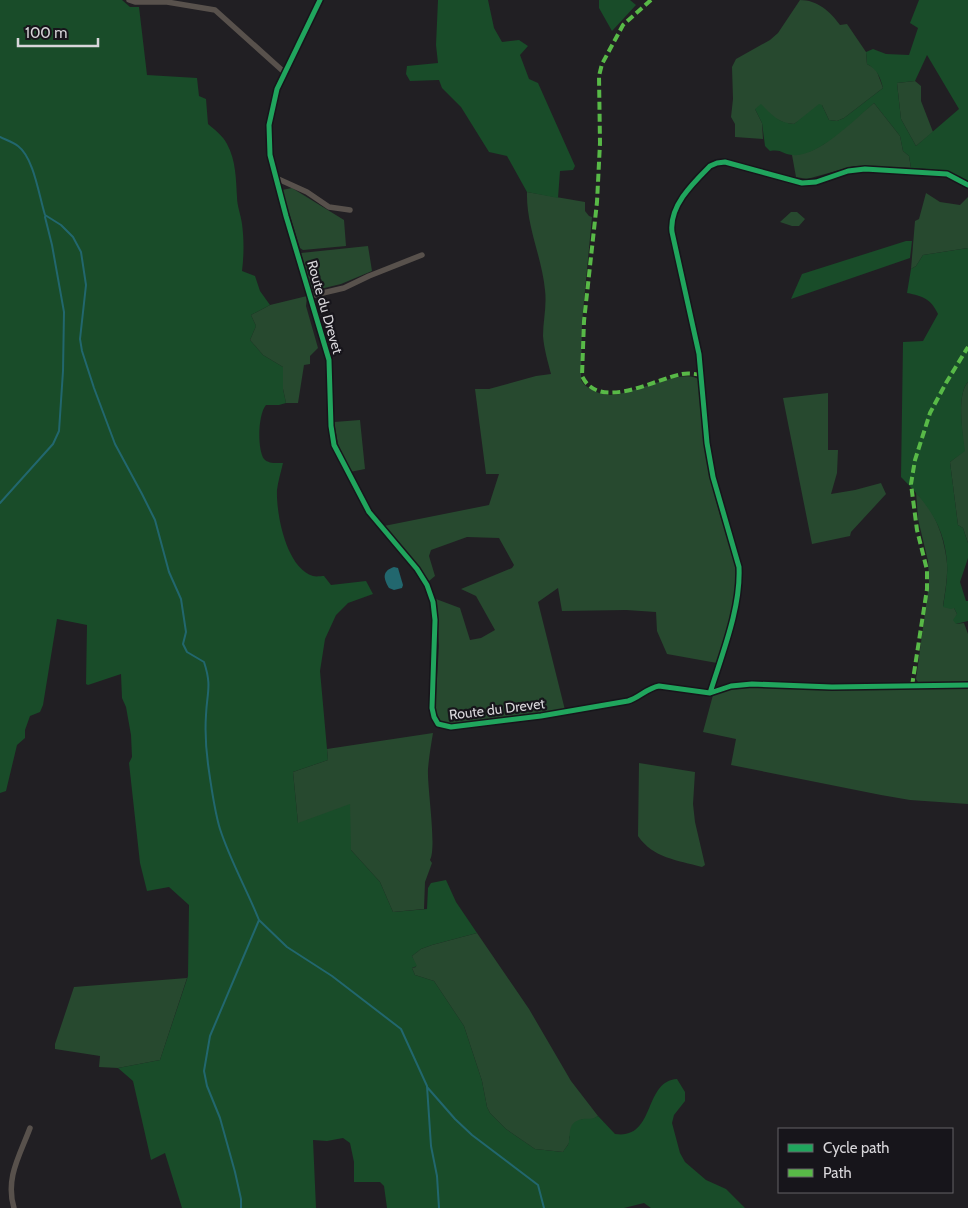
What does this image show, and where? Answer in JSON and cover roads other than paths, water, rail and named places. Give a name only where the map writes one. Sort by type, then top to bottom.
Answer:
[{"type":"street","points":[[129,0],[135,2],[167,2],[215,10],[284,72]]},
{"type":"street","name":"Route du Drevet","points":[[320,0],[277,88],[269,125],[269,142],[276,178],[329,360],[332,437],[338,453],[369,512],[417,569],[430,593],[435,620],[432,708],[438,724],[451,727],[541,716],[628,701],[651,688],[659,686],[710,693],[732,686],[752,684],[832,686],[968,685]]},
{"type":"street","points":[[710,693],[735,604],[739,582],[739,567],[713,476],[707,443],[700,359],[672,232],[671,222],[678,204],[710,166],[725,162],[802,183],[816,182],[848,171],[865,169],[947,174],[968,185]]},
{"type":"street","points":[[276,178],[307,192],[330,207],[350,210]]},
{"type":"street","points":[[310,296],[344,288],[422,255]]},
{"type":"street","points":[[14,1208],[11,1194],[11,1179],[30,1128]]},
{"type":"water","points":[[394,567],[398,568],[403,585],[402,588],[394,590],[389,588],[385,575],[387,571]]},
{"type":"waterway","points":[[0,137],[16,145],[24,152],[32,168],[45,215],[61,225],[73,237],[81,252],[86,285],[80,339],[82,351],[115,444],[155,520],[169,572],[181,599],[186,632],[183,644],[187,652],[204,662],[206,670],[208,683],[206,746],[216,813],[229,852],[259,920],[210,1036],[204,1071],[207,1086],[220,1118],[235,1172],[241,1208]]},
{"type":"waterway","points":[[0,503],[53,444],[59,431],[64,312],[45,217]]},
{"type":"waterway","points":[[259,920],[287,947],[332,976],[401,1029],[427,1086],[431,1146],[437,1176],[439,1208]]},
{"type":"waterway","points":[[427,1087],[472,1135],[538,1185],[544,1208]]}]
